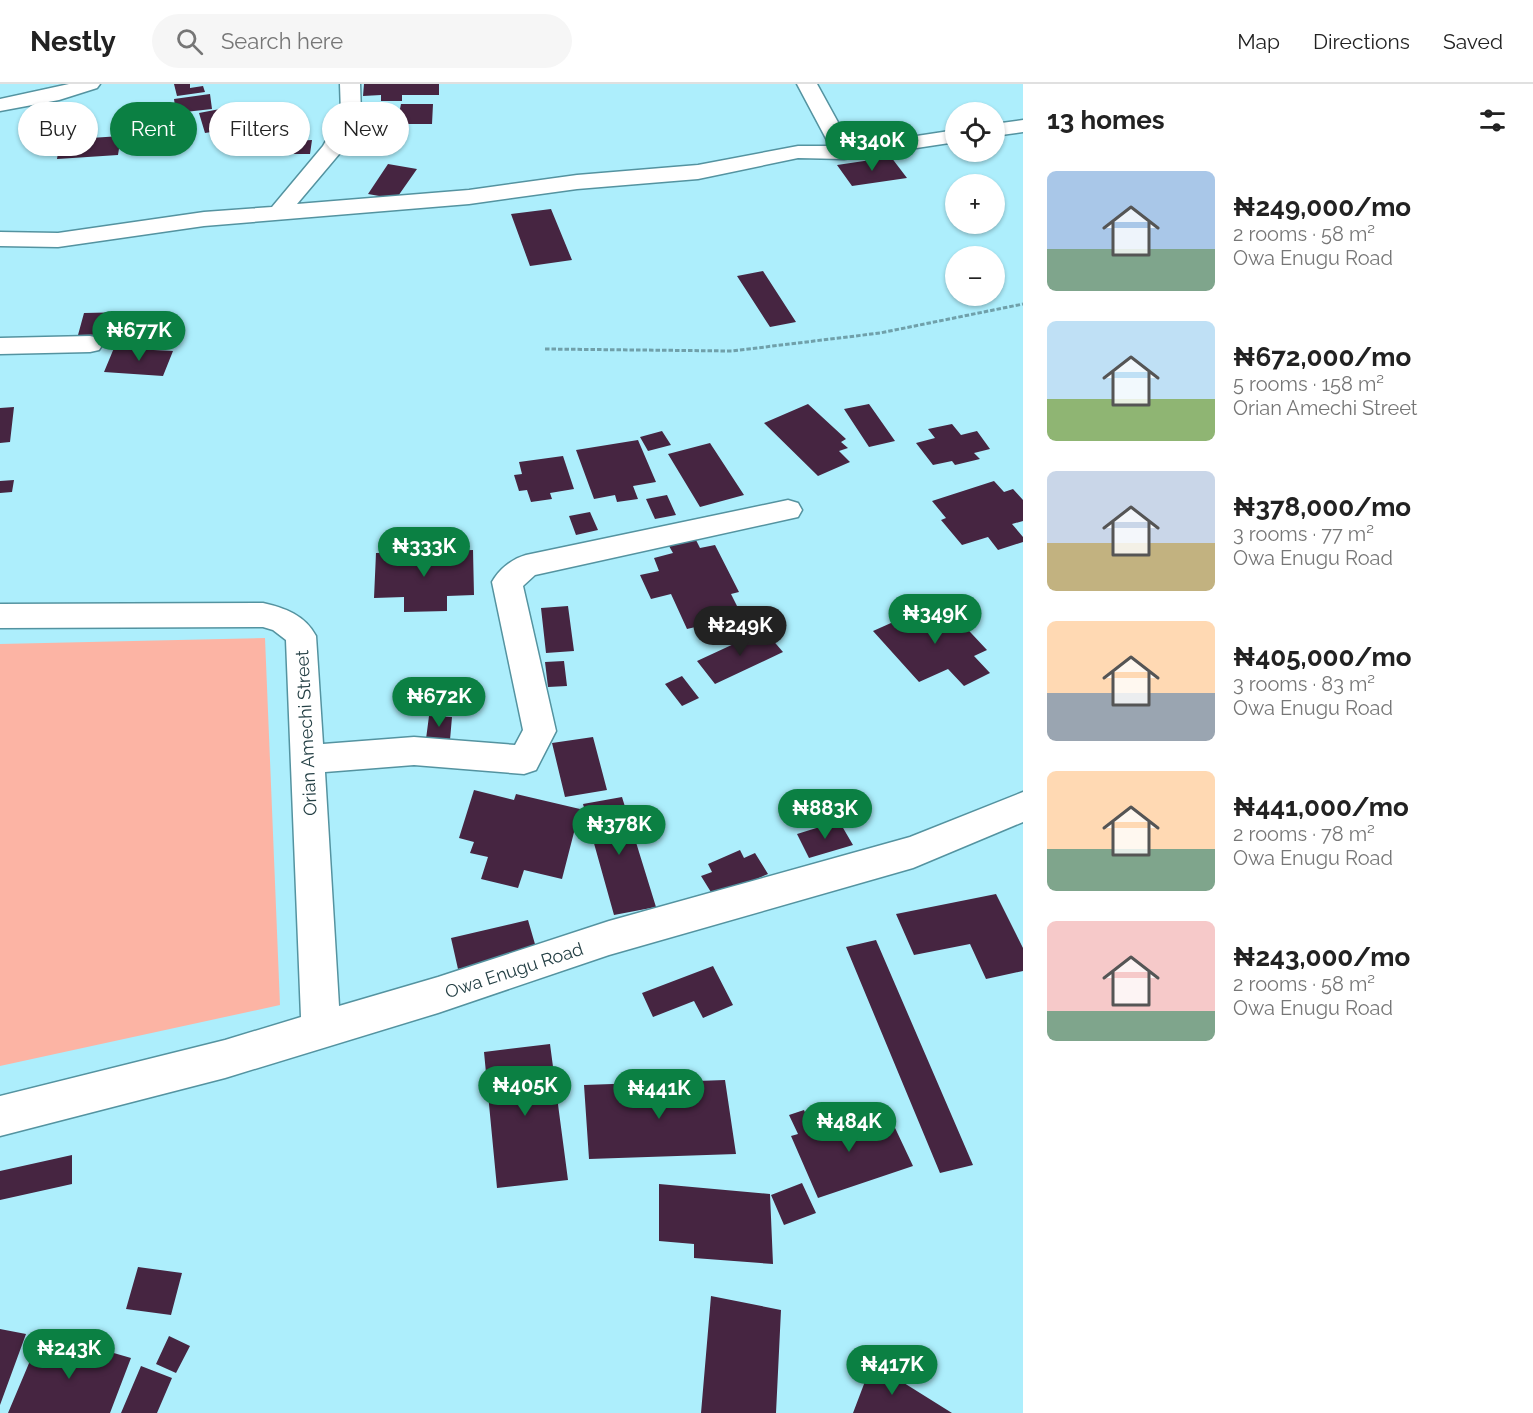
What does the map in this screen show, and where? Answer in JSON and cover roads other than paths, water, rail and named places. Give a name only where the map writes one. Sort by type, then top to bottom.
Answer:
[{"type":"street","points":[[0,105],[59,94],[90,84]]},
{"type":"street","points":[[280,211],[332,148],[351,114],[350,84]]},
{"type":"street","points":[[807,84],[844,153]]},
{"type":"street","points":[[1005,128],[1023,126]]},
{"type":"street","points":[[0,239],[58,240],[204,219],[280,211],[469,197],[577,182],[698,172],[798,152],[844,153],[945,138]]},
{"type":"street","points":[[0,346],[90,344]]},
{"type":"street","points":[[307,759],[414,751],[524,760],[540,731],[507,582],[526,566],[788,510]]},
{"type":"street","name":"Orian Amechi Street","points":[[0,616],[263,615],[278,618],[292,626],[300,636],[321,1030]]},
{"type":"street","name":"Owa Enugu Road","points":[[0,1116],[225,1059],[438,995],[609,938],[913,852],[1023,807]]}]
